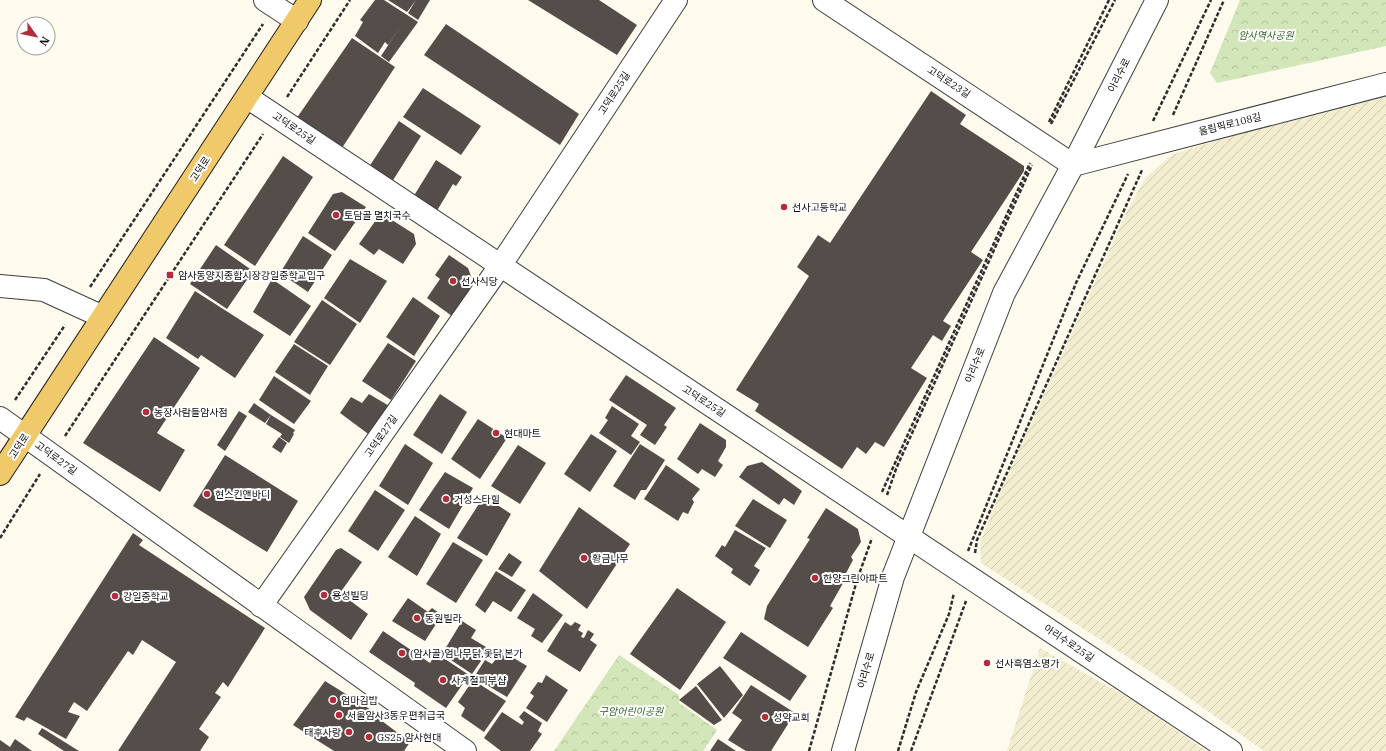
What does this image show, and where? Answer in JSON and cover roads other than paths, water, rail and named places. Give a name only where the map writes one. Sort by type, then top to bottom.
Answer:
[{"type":"main road","name":"고덕로","points":[[0,474],[310,0]]},
{"type":"street","name":"고덕로25길","points":[[500,266],[676,0]]},
{"type":"street","name":"고덕로23길","points":[[824,0],[1073,165]]},
{"type":"street","name":"아리수로","points":[[843,751],[889,591],[908,535],[1004,293],[1073,165],[1157,0]]},
{"type":"street","points":[[270,3],[297,21]]},
{"type":"street","name":"올림픽로108길","points":[[1073,165],[1386,84]]},
{"type":"street","name":"고덕로25길","points":[[247,97],[908,535]]},
{"type":"street","name":"고덕로27길","points":[[261,606],[500,266]]},
{"type":"street","points":[[0,286],[44,290],[103,317]]},
{"type":"street","name":"고덕로27길","points":[[1,418],[465,751]]},
{"type":"street","name":"아리수로25길","points":[[908,535],[1231,751]]},
{"type":"place","name":"선사고등학교","points":[[784,207]]},
{"type":"place","name":"토담골 멸치국수","points":[[336,215]]},
{"type":"place","name":"암사동양지종합시장강일중학교입구","points":[[170,275]]},
{"type":"place","name":"선사식당","points":[[453,281]]},
{"type":"place","name":"농장사람들암사점","points":[[146,412]]},
{"type":"place","name":"현대마트","points":[[496,433]]},
{"type":"place","name":"현스킨앤바디","points":[[207,494]]},
{"type":"place","name":"거성스타힐","points":[[446,499]]},
{"type":"place","name":"황금나무","points":[[584,558]]},
{"type":"place","name":"한양그린아파트","points":[[815,578]]},
{"type":"place","name":"용성빌딩","points":[[324,595]]},
{"type":"place","name":"강일중학교","points":[[115,596]]},
{"type":"place","name":"동원빌라","points":[[417,618]]},
{"type":"place","name":"(암사골)엄나무닭,옻닭 본가","points":[[402,653]]},
{"type":"place","name":"선사흑염소명가","points":[[987,663]]},
{"type":"place","name":"사계절피부샵","points":[[443,680]]},
{"type":"place","name":"엄마김밥","points":[[333,700]]},
{"type":"place","name":"서울암사3동우편취급국","points":[[339,715]]},
{"type":"place","name":"성약교회","points":[[765,717]]},
{"type":"place","name":"태후사랑","points":[[349,732]]},
{"type":"place","name":"GS25 암사현대","points":[[369,737]]},
{"type":"park label","name":"암사역사공원","points":[[1266,35]]},
{"type":"park label","name":"구암어린이공원","points":[[631,711]]}]
